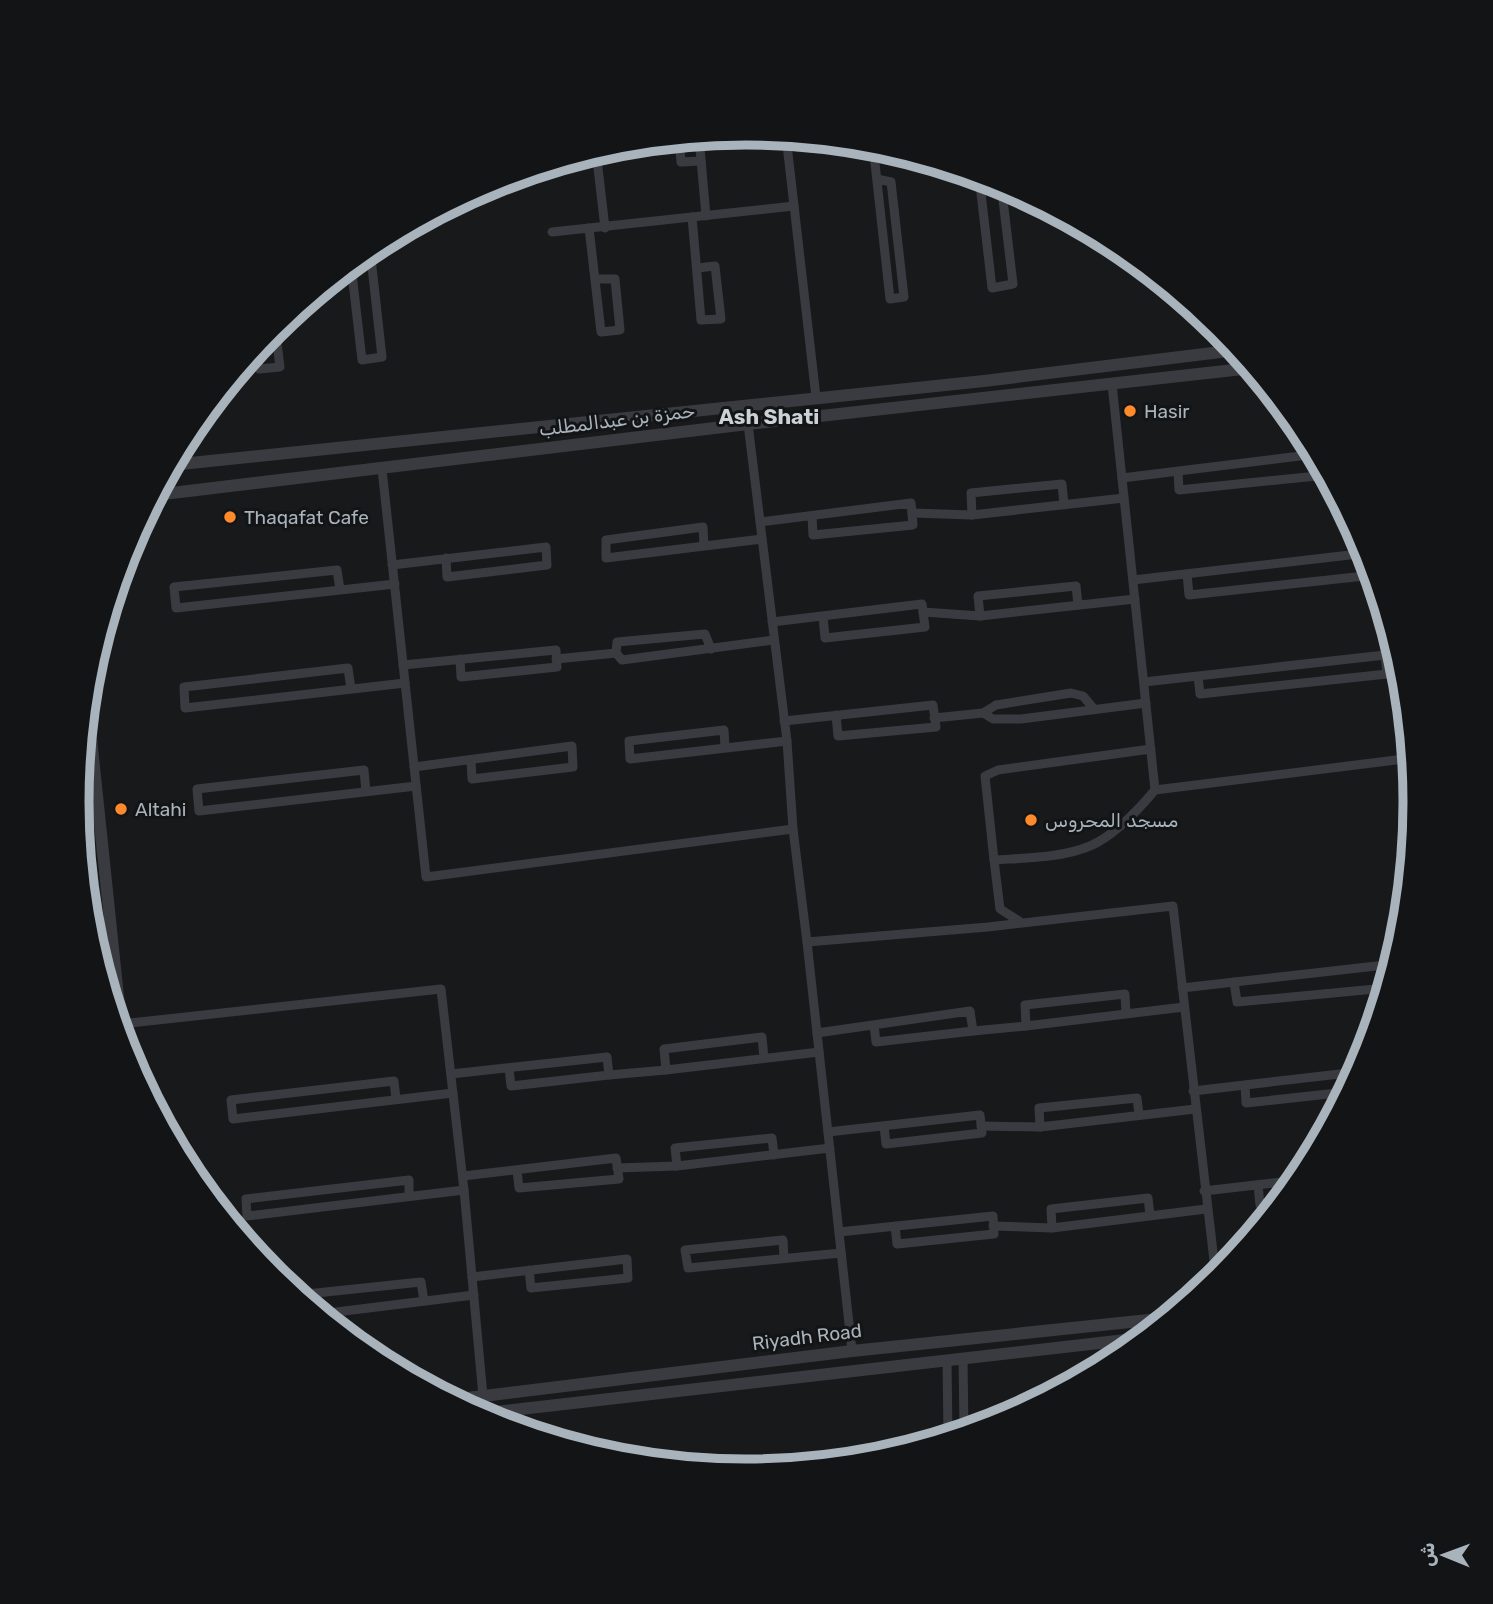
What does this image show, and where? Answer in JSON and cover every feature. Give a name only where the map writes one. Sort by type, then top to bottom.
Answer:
[{"type":"street","points":[[700,146],[706,216]]},
{"type":"street","points":[[787,146],[816,397]]},
{"type":"street","points":[[680,148],[681,162],[701,161]]},
{"type":"street","points":[[874,157],[890,299],[904,297],[891,182],[877,179]]},
{"type":"street","points":[[597,162],[605,228]]},
{"type":"street","points":[[980,188],[992,288],[1013,284],[1003,197]]},
{"type":"street","points":[[552,232],[794,206]]},
{"type":"street","points":[[692,217],[701,320],[721,318],[715,266],[697,268]]},
{"type":"street","points":[[589,228],[601,332],[620,330],[615,279],[595,279]]},
{"type":"street","points":[[352,276],[362,360],[382,357],[372,263]]},
{"type":"street","points":[[258,362],[259,369],[280,366],[277,342]]},
{"type":"street","name":"حمزة بن عبدالمطلب","points":[[183,464],[944,386],[1225,352]]},
{"type":"street","name":"حمزة بن عبدالمطلب","points":[[166,494],[940,401],[1241,369]]},
{"type":"street","points":[[980,398],[984,381]]},
{"type":"street","points":[[1112,384],[1155,790]]},
{"type":"street","points":[[940,401],[944,386]]},
{"type":"street","points":[[748,424],[787,741],[793,829],[852,1351]]},
{"type":"street","points":[[1122,478],[1305,455]]},
{"type":"street","points":[[382,469],[426,877],[793,829]]},
{"type":"street","points":[[1178,471],[1180,490],[1318,476]]},
{"type":"street","points":[[972,515],[971,493],[1062,484],[1064,505]]},
{"type":"street","points":[[912,513],[972,515],[1124,498]]},
{"type":"street","points":[[760,522],[911,503],[913,525],[813,535],[812,516]]},
{"type":"street","points":[[704,546],[703,527],[606,540],[607,558],[762,539]]},
{"type":"street","points":[[393,565],[446,558],[546,547],[547,565],[447,577],[446,558]]},
{"type":"street","points":[[1133,580],[1356,554]]},
{"type":"street","points":[[340,590],[337,570],[174,587],[176,608],[395,584]]},
{"type":"street","points":[[1187,574],[1189,596],[1364,576]]},
{"type":"street","points":[[980,616],[978,596],[1076,586],[1079,605]]},
{"type":"street","points":[[923,612],[980,616],[1135,599]]},
{"type":"street","points":[[772,622],[922,604],[925,627],[825,638],[823,616]]},
{"type":"street","points":[[711,649],[705,634],[617,642],[616,653],[622,660],[711,649],[774,640]]},
{"type":"street","points":[[403,665],[460,659],[556,650],[557,667],[461,677],[460,659]]},
{"type":"street","points":[[556,659],[616,653]]},
{"type":"street","points":[[1144,682],[1385,655],[1387,674],[1199,694],[1198,676]]},
{"type":"street","points":[[351,689],[348,668],[184,687],[185,708],[405,683]]},
{"type":"street","points":[[934,719],[983,713],[996,705],[1071,693],[1083,696],[1094,709]]},
{"type":"street","points":[[983,713],[993,719],[1021,719],[1146,702]]},
{"type":"street","points":[[784,721],[836,715],[933,705],[936,727],[838,736],[836,715]]},
{"type":"street","points":[[725,748],[724,730],[629,741],[630,759],[787,741]]},
{"type":"street","points":[[414,767],[572,746],[573,767],[472,779],[471,760]]},
{"type":"street","points":[[92,748],[118,991]]},
{"type":"street","points":[[988,927],[1000,909],[985,776],[998,770],[1151,749]]},
{"type":"street","points":[[994,860],[1069,852],[1091,846],[1135,814],[1155,790],[1402,759]]},
{"type":"street","points":[[366,792],[364,770],[197,789],[199,811],[366,792],[416,786]]},
{"type":"street","points":[[807,942],[988,927],[1019,921],[1173,906],[1214,1264]]},
{"type":"street","points":[[1000,909],[1019,921]]},
{"type":"street","points":[[1182,988],[1383,965]]},
{"type":"street","points":[[1234,982],[1237,1002],[1376,989]]},
{"type":"street","points":[[128,1023],[441,989],[463,1176],[483,1396]]},
{"type":"street","points":[[1026,1027],[1025,1004],[1125,995],[1126,1014]]},
{"type":"street","points":[[874,1025],[876,1042],[1184,1007]]},
{"type":"street","points":[[817,1033],[970,1011],[973,1031]]},
{"type":"street","points":[[666,1070],[664,1049],[762,1037],[764,1058]]},
{"type":"street","points":[[509,1068],[512,1086],[819,1052]]},
{"type":"street","points":[[451,1074],[607,1057],[609,1075]]},
{"type":"street","points":[[1193,1091],[1345,1073]]},
{"type":"street","points":[[396,1099],[394,1081],[231,1100],[233,1119],[453,1093]]},
{"type":"street","points":[[1245,1085],[1246,1103],[1336,1092]]},
{"type":"street","points":[[1040,1126],[1039,1108],[1137,1098],[1139,1115]]},
{"type":"street","points":[[981,1126],[1040,1126],[1195,1109]]},
{"type":"street","points":[[828,1132],[980,1115],[982,1133],[886,1144],[884,1126]]},
{"type":"street","points":[[677,1166],[675,1148],[772,1138],[774,1155]]},
{"type":"street","points":[[617,1168],[677,1166],[830,1148]]},
{"type":"street","points":[[463,1176],[616,1158],[619,1179],[519,1188],[517,1170]]},
{"type":"street","points":[[409,1196],[409,1180],[246,1199],[247,1216],[409,1196],[464,1189]]},
{"type":"street","points":[[1204,1191],[1282,1182]]},
{"type":"street","points":[[1258,1185],[1260,1205],[1266,1204]]},
{"type":"street","points":[[1052,1228],[1051,1209],[1148,1198],[1150,1215]]},
{"type":"street","points":[[993,1226],[1052,1228],[1206,1209]]},
{"type":"street","points":[[839,1233],[993,1216],[994,1234],[897,1244],[895,1227]]},
{"type":"street","points":[[784,1258],[783,1240],[685,1251],[688,1268],[784,1258],[841,1252]]},
{"type":"street","points":[[472,1277],[529,1270],[627,1259],[628,1278],[531,1288],[529,1270]]},
{"type":"street","points":[[310,1294],[421,1282],[424,1301]]},
{"type":"street","points":[[333,1312],[474,1295]]},
{"type":"street","name":"Riyadh Road","points":[[470,1398],[852,1351],[1151,1320]]},
{"type":"street","points":[[501,1411],[1123,1340]]},
{"type":"street","points":[[963,1358],[964,1421]]},
{"type":"street","points":[[947,1360],[948,1427]]},
{"type":"place","name":"Hasir","points":[[1130,411]]},
{"type":"place","name":"Thaqafat Cafe","points":[[230,517]]},
{"type":"place","name":"Altahi","points":[[121,809]]},
{"type":"place","name":"مسجد المحروس","points":[[1031,820]]},
{"type":"district","name":"Ash Shati","points":[[769,416]]}]
